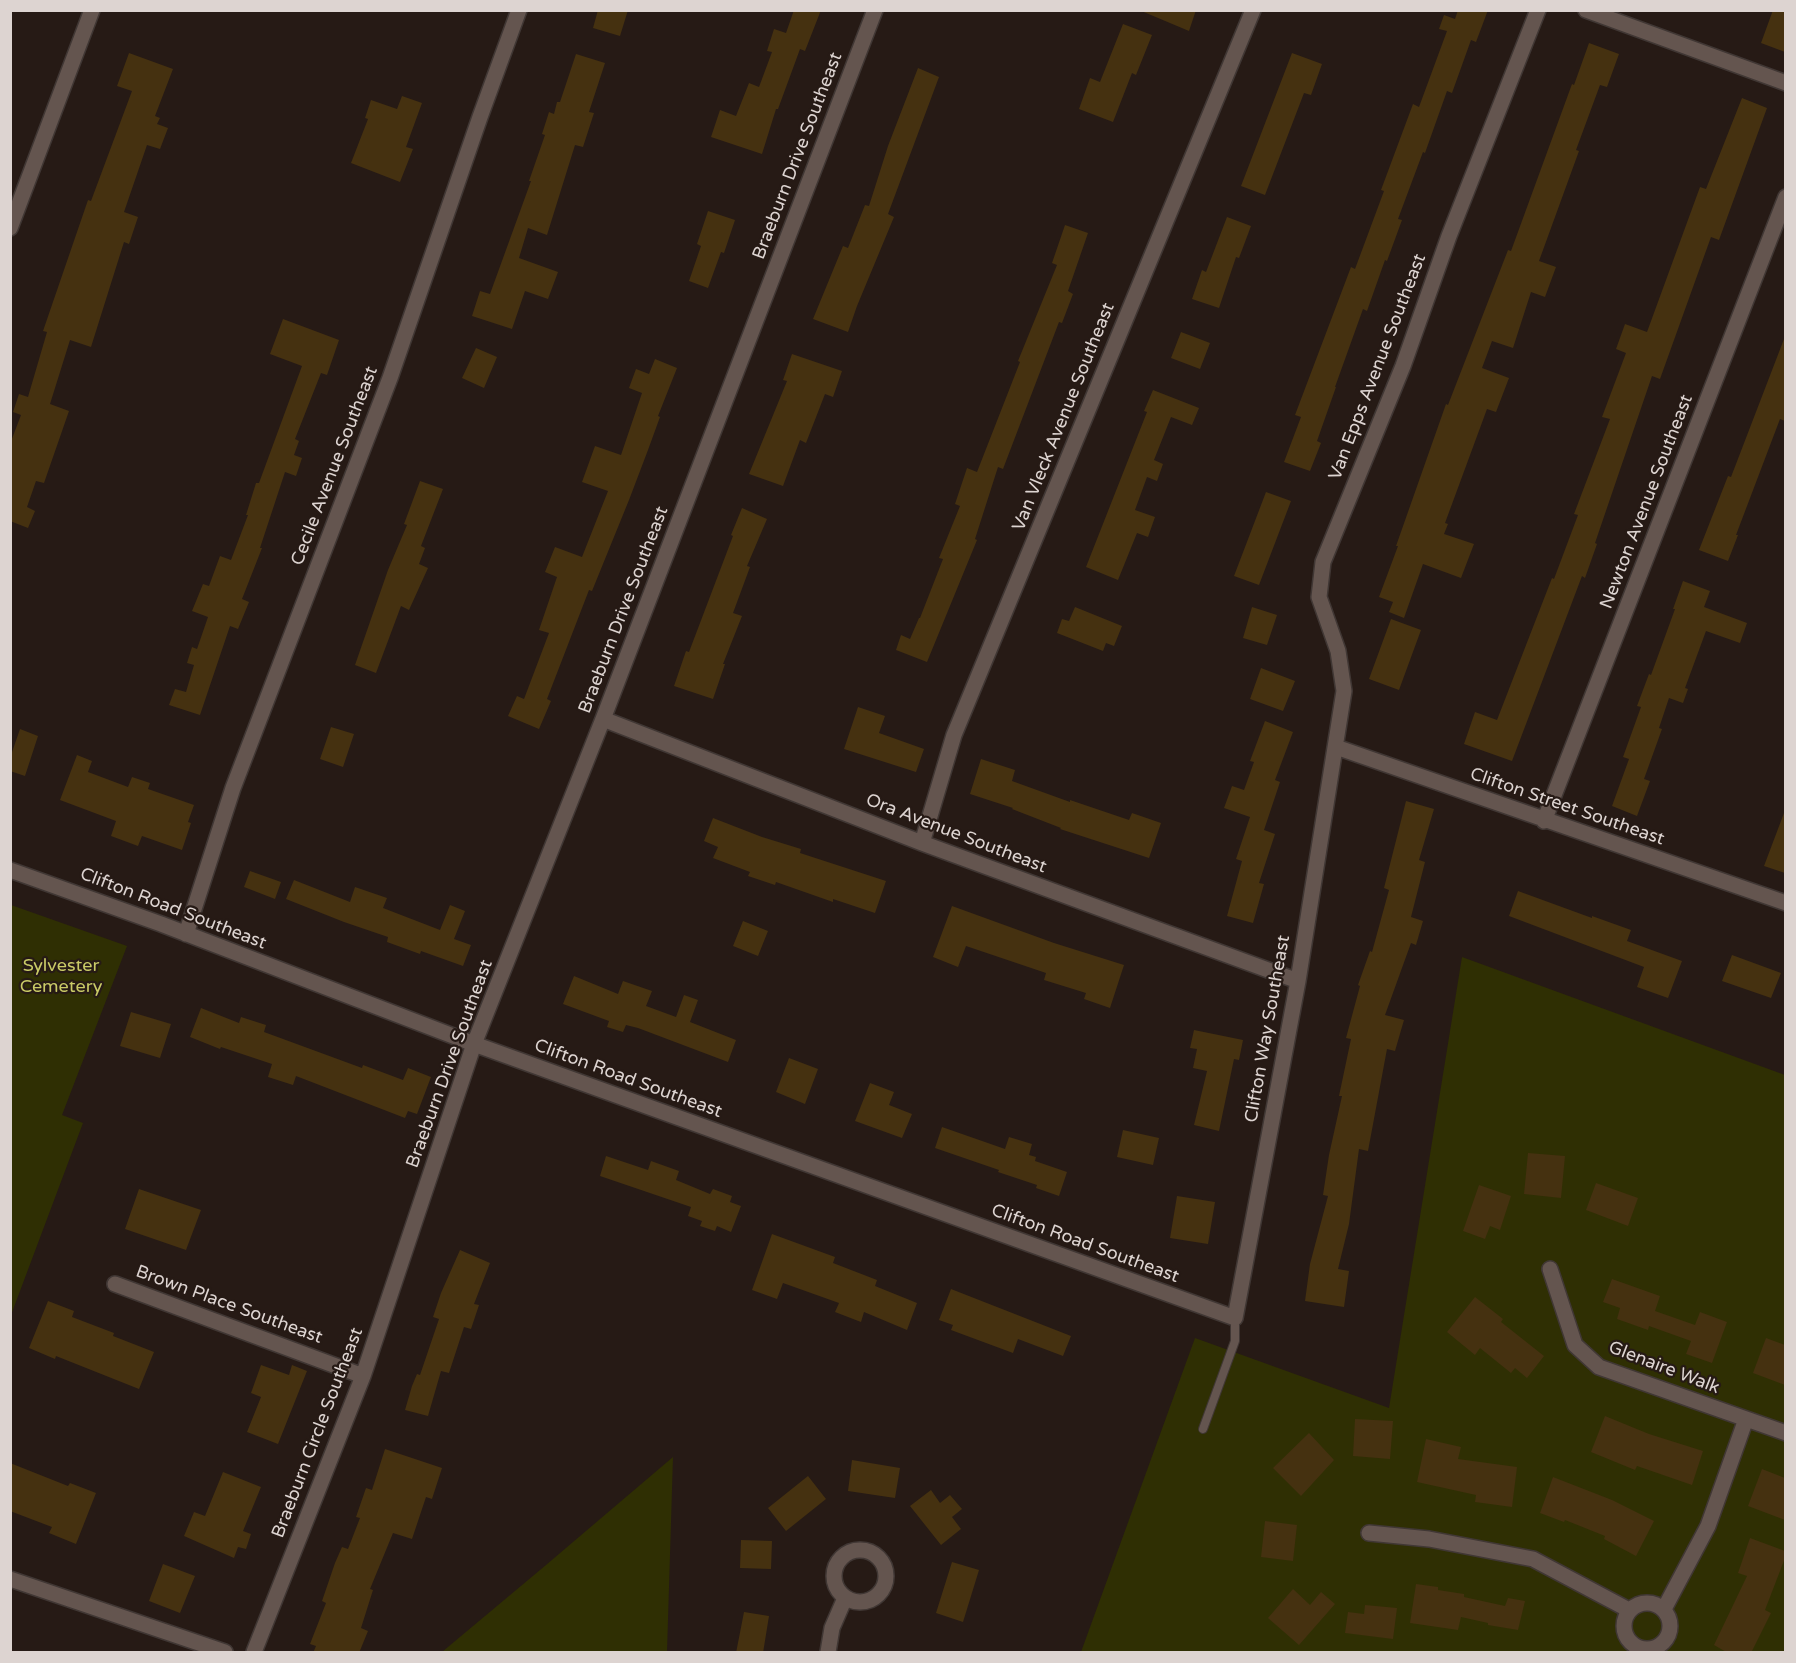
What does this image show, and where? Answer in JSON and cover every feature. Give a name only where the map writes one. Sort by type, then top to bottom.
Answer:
[{"type":"street","points":[[10,228],[92,10]]},
{"type":"street","name":"Cecile Avenue Southeast","points":[[186,934],[233,788],[390,378],[519,10]]},
{"type":"street","name":"Braeburn Drive Southeast","points":[[414,1225],[474,1044],[603,719],[875,10]]},
{"type":"street","name":"Van Vleck Avenue Southeast","points":[[922,843],[954,735],[1253,10]]},
{"type":"street","name":"Van Epps Avenue Southeast","points":[[1336,747],[1344,691],[1338,651],[1319,597],[1323,562],[1403,366],[1449,236],[1538,10]]},
{"type":"street","points":[[1586,10],[1785,83]]},
{"type":"street","name":"Newton Avenue Southeast","points":[[1544,821],[1785,197]]},
{"type":"street","name":"Ora Avenue Southeast","points":[[603,719],[922,843],[1298,981]]},
{"type":"street","name":"Clifton Street Southeast","points":[[1336,747],[1785,903]]},
{"type":"street","name":"Clifton Way Southeast","points":[[1234,1318],[1298,981],[1336,747]]},
{"type":"street","name":"Clifton Road Southeast","points":[[10,870],[186,934],[474,1044],[1234,1318]]},
{"type":"street","name":"Braeburn Circle Southeast","points":[[254,1653],[363,1376],[414,1225]]},
{"type":"street","name":"Glenaire Walk","points":[[1550,1269],[1575,1345],[1599,1367],[1785,1434]]},
{"type":"street","name":"Brown Place Southeast","points":[[115,1284],[363,1376]]},
{"type":"street","points":[[1664,1609],[1708,1526],[1746,1419]]},
{"type":"street","points":[[1369,1533],[1429,1539],[1533,1559],[1629,1610]]},
{"type":"street","points":[[10,1579],[225,1653]]},
{"type":"street","points":[[828,1653],[832,1628],[845,1598]]},
{"type":"street","points":[[1642,1602],[1664,1609],[1670,1623],[1667,1638],[1661,1644],[1647,1650],[1632,1645],[1627,1639],[1623,1624],[1629,1610],[1642,1602]]},
{"type":"lane","points":[[1203,1429],[1235,1341],[1234,1318]]},
{"type":"green space","name":"Sylvester Cemetery","points":[[11,905],[127,946],[62,1115],[83,1123],[11,1315]]},
{"type":"green space","points":[[1462,957],[1785,1075],[1785,1652],[1081,1652],[1195,1338],[1389,1408]]},
{"type":"green space","points":[[673,1457],[667,1652],[442,1652],[546,1565]]},
{"type":"building","points":[[598,10],[628,10],[620,36],[593,28]]},
{"type":"building","points":[[794,10],[821,10],[805,51],[800,49],[778,109],[776,109],[762,154],[711,137],[720,110],[736,116],[749,83],[759,87],[772,52],[767,51],[774,29],[786,33]]},
{"type":"building","points":[[1139,10],[1196,10],[1189,31]]},
{"type":"building","points":[[1458,10],[1488,10],[1476,42],[1471,40],[1452,93],[1447,91],[1425,153],[1423,152],[1398,219],[1402,220],[1387,261],[1385,260],[1367,311],[1363,309],[1335,387],[1317,441],[1321,443],[1310,471],[1284,462],[1301,417],[1295,415],[1351,267],[1355,269],[1413,104],[1419,107],[1447,31],[1439,29],[1444,15],[1455,19]]},
{"type":"building","points":[[1773,10],[1785,10],[1785,52],[1761,43]]},
{"type":"building","points":[[1123,24],[1152,35],[1136,75],[1132,73],[1113,122],[1079,109],[1090,78],[1100,82]]},
{"type":"building","points":[[1589,43],[1619,54],[1607,87],[1600,85],[1539,261],[1556,267],[1545,297],[1531,292],[1513,348],[1492,341],[1482,368],[1509,378],[1496,412],[1487,409],[1445,523],[1448,524],[1444,534],[1474,544],[1461,578],[1423,564],[1404,618],[1389,612],[1393,602],[1379,597],[1446,404],[1448,405],[1508,250],[1511,251]]},
{"type":"building","points":[[129,53],[173,69],[155,116],[160,118],[157,124],[168,128],[160,149],[147,145],[124,212],[138,217],[129,244],[124,242],[91,347],[70,340],[50,404],[69,411],[44,483],[36,481],[27,507],[35,511],[28,528],[10,521],[10,444],[21,415],[13,412],[19,394],[28,397],[47,332],[43,331],[88,200],[91,201],[132,91],[117,86]]},
{"type":"building","points":[[1292,53],[1322,64],[1311,95],[1304,93],[1265,195],[1241,186]]},
{"type":"building","points":[[576,54],[605,63],[589,112],[594,113],[583,147],[575,145],[547,235],[528,228],[519,258],[558,272],[548,299],[525,291],[512,329],[472,316],[480,291],[490,294],[531,181],[529,181],[545,135],[542,134],[549,112],[554,114],[557,102],[560,102]]},
{"type":"building","points":[[918,68],[939,77],[888,214],[894,217],[848,332],[813,319],[843,246],[848,248],[865,205],[869,206],[888,146]]},
{"type":"building","points":[[402,96],[422,103],[406,147],[413,149],[400,182],[351,163],[368,119],[365,118],[371,100],[397,109]]},
{"type":"building","points":[[1742,98],[1767,108],[1719,240],[1711,237],[1660,379],[1652,376],[1585,578],[1582,576],[1512,761],[1464,744],[1475,712],[1497,720],[1552,578],[1554,579],[1578,515],[1574,514],[1610,419],[1602,417],[1626,353],[1616,349],[1625,324],[1647,332],[1700,187],[1706,189]]},
{"type":"building","points":[[708,211],[735,220],[724,253],[721,252],[708,288],[689,281],[701,246],[697,244]]},
{"type":"building","points":[[1227,217],[1251,226],[1239,258],[1236,257],[1219,308],[1192,299],[1202,270],[1206,272]]},
{"type":"building","points":[[1065,225],[1088,233],[1068,291],[1073,294],[1062,323],[1059,322],[1003,469],[998,467],[975,539],[977,540],[927,662],[896,650],[901,635],[910,639],[920,618],[943,559],[939,558],[960,506],[955,504],[967,468],[977,472],[1057,265],[1052,263]]},
{"type":"building","points":[[283,319],[339,340],[327,375],[321,373],[295,439],[299,441],[294,455],[302,458],[296,476],[285,472],[260,548],[262,548],[242,599],[249,602],[238,629],[230,626],[200,715],[169,705],[175,689],[186,692],[194,665],[187,663],[192,647],[197,649],[208,617],[192,611],[203,584],[209,586],[220,556],[231,560],[248,515],[246,515],[256,483],[259,483],[302,366],[270,354]]},
{"type":"building","points":[[1181,332],[1210,343],[1200,369],[1171,358]]},
{"type":"building","points":[[1784,339],[1785,421],[1780,419],[1728,561],[1699,550],[1728,476],[1731,477]]},
{"type":"building","points":[[476,348],[497,357],[484,388],[462,378]]},
{"type":"building","points":[[792,354],[842,371],[833,397],[825,394],[806,443],[800,440],[783,486],[749,474],[787,381],[783,380]]},
{"type":"building","points":[[655,359],[677,368],[629,500],[592,591],[589,590],[547,699],[551,701],[539,729],[508,716],[517,696],[524,699],[549,633],[539,630],[557,577],[545,572],[555,547],[582,557],[608,491],[582,482],[595,446],[621,455],[642,393],[629,388],[636,369],[649,374]]},
{"type":"building","points":[[1153,390],[1199,408],[1192,425],[1171,417],[1154,460],[1163,464],[1157,481],[1147,477],[1135,510],[1155,517],[1148,537],[1137,533],[1118,580],[1086,567],[1147,412],[1144,411]]},
{"type":"building","points":[[420,481],[443,489],[421,546],[425,548],[419,564],[428,568],[409,610],[401,606],[376,673],[355,665],[388,570],[407,525],[404,524]]},
{"type":"building","points":[[1266,492],[1291,501],[1259,585],[1234,576]]},
{"type":"building","points":[[742,508],[767,519],[747,566],[750,567],[733,613],[742,616],[723,664],[725,664],[713,699],[674,686],[686,651],[689,652]]},
{"type":"building","points":[[1683,581],[1710,591],[1704,607],[1747,623],[1740,643],[1706,631],[1685,688],[1688,689],[1683,703],[1669,698],[1659,728],[1662,729],[1644,779],[1650,781],[1637,816],[1612,806],[1629,759],[1623,757],[1641,707],[1637,706],[1649,674],[1651,675]]},
{"type":"building","points":[[1075,607],[1122,626],[1114,646],[1106,643],[1103,651],[1057,633],[1062,619],[1069,621]]},
{"type":"building","points":[[1252,607],[1277,615],[1267,645],[1243,638]]},
{"type":"building","points":[[1391,619],[1421,630],[1399,690],[1369,679]]},
{"type":"building","points":[[1261,668],[1295,681],[1283,711],[1250,699]]},
{"type":"building","points":[[858,707],[885,716],[879,733],[924,749],[916,772],[844,749]]},
{"type":"building","points":[[1265,721],[1293,732],[1275,780],[1280,782],[1264,830],[1275,834],[1259,883],[1264,884],[1253,923],[1227,916],[1242,861],[1236,859],[1250,817],[1224,808],[1232,786],[1244,790],[1254,762],[1250,761]]},
{"type":"building","points":[[331,727],[354,734],[343,767],[320,759]]},
{"type":"building","points":[[20,729],[38,736],[25,776],[10,771],[10,758]]},
{"type":"building","points":[[77,755],[92,761],[88,772],[128,787],[132,777],[150,783],[148,789],[194,805],[182,850],[142,836],[138,846],[111,836],[116,821],[60,800]]},
{"type":"building","points":[[981,759],[1015,770],[1012,781],[1070,802],[1070,800],[1129,820],[1132,813],[1161,823],[1149,858],[1060,829],[1013,808],[970,794]]},
{"type":"building","points":[[1406,801],[1434,809],[1419,860],[1425,862],[1411,917],[1423,921],[1416,945],[1411,943],[1385,1015],[1404,1020],[1395,1051],[1387,1049],[1368,1151],[1359,1149],[1349,1224],[1338,1269],[1349,1271],[1344,1307],[1305,1301],[1310,1264],[1328,1196],[1323,1195],[1351,1039],[1346,1038],[1360,986],[1358,985],[1370,951],[1372,952],[1389,890],[1384,888]]},
{"type":"building","points":[[1785,813],[1785,873],[1764,866]]},
{"type":"building","points":[[713,818],[801,849],[800,853],[886,881],[875,913],[833,899],[833,902],[776,882],[775,885],[748,876],[750,872],[713,858],[718,847],[704,841]]},
{"type":"building","points":[[250,871],[281,882],[275,899],[244,887]]},
{"type":"building","points":[[294,880],[350,902],[355,887],[387,898],[383,908],[440,930],[450,905],[465,911],[454,939],[471,945],[463,966],[387,942],[388,937],[286,899]]},
{"type":"building","points":[[1518,891],[1631,930],[1627,941],[1682,961],[1668,998],[1637,987],[1644,967],[1509,916]]},
{"type":"building","points":[[952,906],[1054,943],[1124,965],[1110,1008],[1084,999],[1086,993],[1044,980],[1046,973],[966,946],[958,967],[933,957]]},
{"type":"building","points":[[743,921],[768,931],[758,956],[733,946]]},
{"type":"building","points":[[1732,955],[1781,973],[1771,998],[1722,981]]},
{"type":"building","points":[[574,976],[618,994],[623,981],[652,991],[646,1006],[676,1017],[684,995],[698,1000],[690,1022],[736,1040],[728,1062],[638,1028],[626,1025],[623,1032],[607,1027],[609,1021],[563,1004]]},
{"type":"building","points":[[201,1008],[239,1023],[241,1017],[266,1025],[264,1032],[362,1068],[363,1065],[403,1080],[408,1068],[431,1077],[417,1114],[408,1111],[405,1118],[296,1076],[293,1085],[268,1077],[272,1064],[221,1047],[220,1049],[190,1037]]},
{"type":"building","points":[[131,1012],[171,1024],[160,1058],[120,1046]]},
{"type":"building","points":[[1194,1030],[1243,1040],[1239,1060],[1234,1059],[1219,1131],[1194,1125],[1207,1071],[1193,1068],[1197,1049],[1190,1048]]},
{"type":"building","points":[[789,1058],[818,1069],[805,1104],[776,1092]]},
{"type":"building","points":[[870,1083],[894,1092],[889,1105],[912,1114],[902,1138],[855,1121]]},
{"type":"building","points":[[942,1127],[1005,1149],[1009,1137],[1032,1144],[1029,1155],[1036,1157],[1035,1161],[1067,1172],[1059,1196],[1036,1188],[1037,1185],[998,1172],[999,1170],[935,1148]]},
{"type":"building","points":[[1123,1130],[1159,1138],[1153,1165],[1117,1157]]},
{"type":"building","points":[[1528,1153],[1565,1156],[1561,1198],[1524,1194]]},
{"type":"building","points":[[606,1156],[648,1170],[651,1161],[679,1171],[676,1180],[710,1194],[713,1189],[732,1196],[730,1202],[741,1206],[731,1232],[717,1226],[715,1231],[700,1226],[702,1221],[688,1216],[691,1207],[600,1176]]},
{"type":"building","points":[[1596,1183],[1638,1198],[1628,1226],[1586,1210]]},
{"type":"building","points":[[1479,1185],[1511,1196],[1500,1230],[1490,1226],[1485,1239],[1463,1231]]},
{"type":"building","points":[[139,1189],[201,1210],[186,1250],[125,1229]]},
{"type":"building","points":[[1177,1196],[1215,1202],[1208,1244],[1170,1238]]},
{"type":"building","points":[[772,1234],[835,1257],[833,1263],[877,1280],[875,1286],[917,1303],[907,1330],[864,1312],[861,1322],[835,1312],[839,1303],[783,1283],[777,1299],[752,1290]]},
{"type":"building","points":[[460,1250],[490,1263],[474,1304],[479,1305],[471,1329],[464,1327],[449,1373],[441,1371],[428,1416],[405,1410],[412,1386],[417,1374],[420,1375],[439,1319],[433,1317],[441,1293]]},
{"type":"building","points":[[1612,1279],[1660,1296],[1655,1311],[1695,1325],[1700,1312],[1727,1322],[1712,1363],[1686,1354],[1691,1341],[1649,1326],[1648,1330],[1617,1319],[1620,1308],[1603,1302]]},
{"type":"building","points":[[951,1289],[1071,1336],[1063,1356],[1018,1339],[1013,1353],[951,1330],[953,1325],[939,1320]]},
{"type":"building","points":[[1475,1297],[1503,1319],[1501,1322],[1544,1356],[1527,1378],[1515,1368],[1511,1373],[1480,1348],[1475,1355],[1447,1332]]},
{"type":"building","points":[[48,1301],[74,1311],[72,1317],[154,1352],[139,1389],[56,1356],[55,1359],[29,1348]]},
{"type":"building","points":[[1766,1338],[1785,1345],[1785,1385],[1753,1373]]},
{"type":"building","points":[[261,1365],[289,1375],[292,1365],[307,1371],[278,1444],[247,1432],[261,1397],[251,1393]]},
{"type":"building","points":[[1605,1416],[1649,1434],[1703,1451],[1692,1485],[1637,1466],[1635,1470],[1591,1452]]},
{"type":"building","points":[[1355,1419],[1393,1421],[1390,1459],[1353,1456]]},
{"type":"building","points":[[1309,1433],[1334,1460],[1301,1496],[1273,1468]]},
{"type":"building","points":[[1426,1439],[1461,1447],[1458,1459],[1517,1467],[1512,1507],[1475,1502],[1476,1495],[1417,1482]]},
{"type":"building","points":[[385,1449],[442,1468],[432,1499],[426,1497],[412,1539],[393,1533],[370,1589],[373,1590],[361,1628],[368,1631],[359,1653],[313,1653],[316,1646],[310,1644],[326,1603],[322,1601],[335,1563],[342,1547],[348,1549],[360,1518],[356,1517],[366,1488],[372,1490]]},
{"type":"building","points":[[852,1460],[900,1468],[895,1498],[848,1491]]},
{"type":"building","points":[[10,1463],[68,1486],[70,1483],[96,1493],[76,1544],[49,1533],[52,1527],[10,1511]]},
{"type":"building","points":[[1762,1469],[1785,1478],[1785,1520],[1748,1506]]},
{"type":"building","points":[[223,1472],[261,1487],[243,1531],[251,1534],[246,1549],[238,1547],[234,1558],[184,1536],[194,1512],[205,1516]]},
{"type":"building","points":[[808,1476],[826,1499],[786,1531],[768,1508]]},
{"type":"building","points":[[1553,1477],[1612,1500],[1654,1521],[1636,1556],[1604,1539],[1605,1536],[1540,1513]]},
{"type":"building","points":[[931,1490],[940,1503],[950,1495],[962,1509],[952,1517],[961,1529],[941,1545],[910,1506]]},
{"type":"building","points":[[1265,1521],[1297,1525],[1293,1561],[1261,1557]]},
{"type":"building","points":[[1750,1538],[1785,1551],[1785,1558],[1765,1610],[1771,1613],[1751,1653],[1728,1653],[1714,1645],[1747,1576],[1738,1573]]},
{"type":"building","points":[[741,1540],[772,1541],[771,1569],[740,1568]]},
{"type":"building","points":[[952,1562],[979,1570],[963,1622],[936,1613]]},
{"type":"building","points":[[163,1564],[195,1576],[180,1613],[149,1601]]},
{"type":"building","points":[[1416,1584],[1438,1587],[1438,1590],[1464,1594],[1464,1597],[1505,1606],[1508,1598],[1525,1601],[1518,1630],[1461,1617],[1458,1630],[1410,1623]]},
{"type":"building","points":[[1293,1589],[1310,1605],[1321,1592],[1335,1604],[1299,1645],[1268,1618]]},
{"type":"building","points":[[1365,1605],[1397,1608],[1393,1639],[1345,1633],[1348,1612],[1364,1614]]},
{"type":"building","points":[[744,1612],[769,1616],[763,1653],[736,1653]]}]
